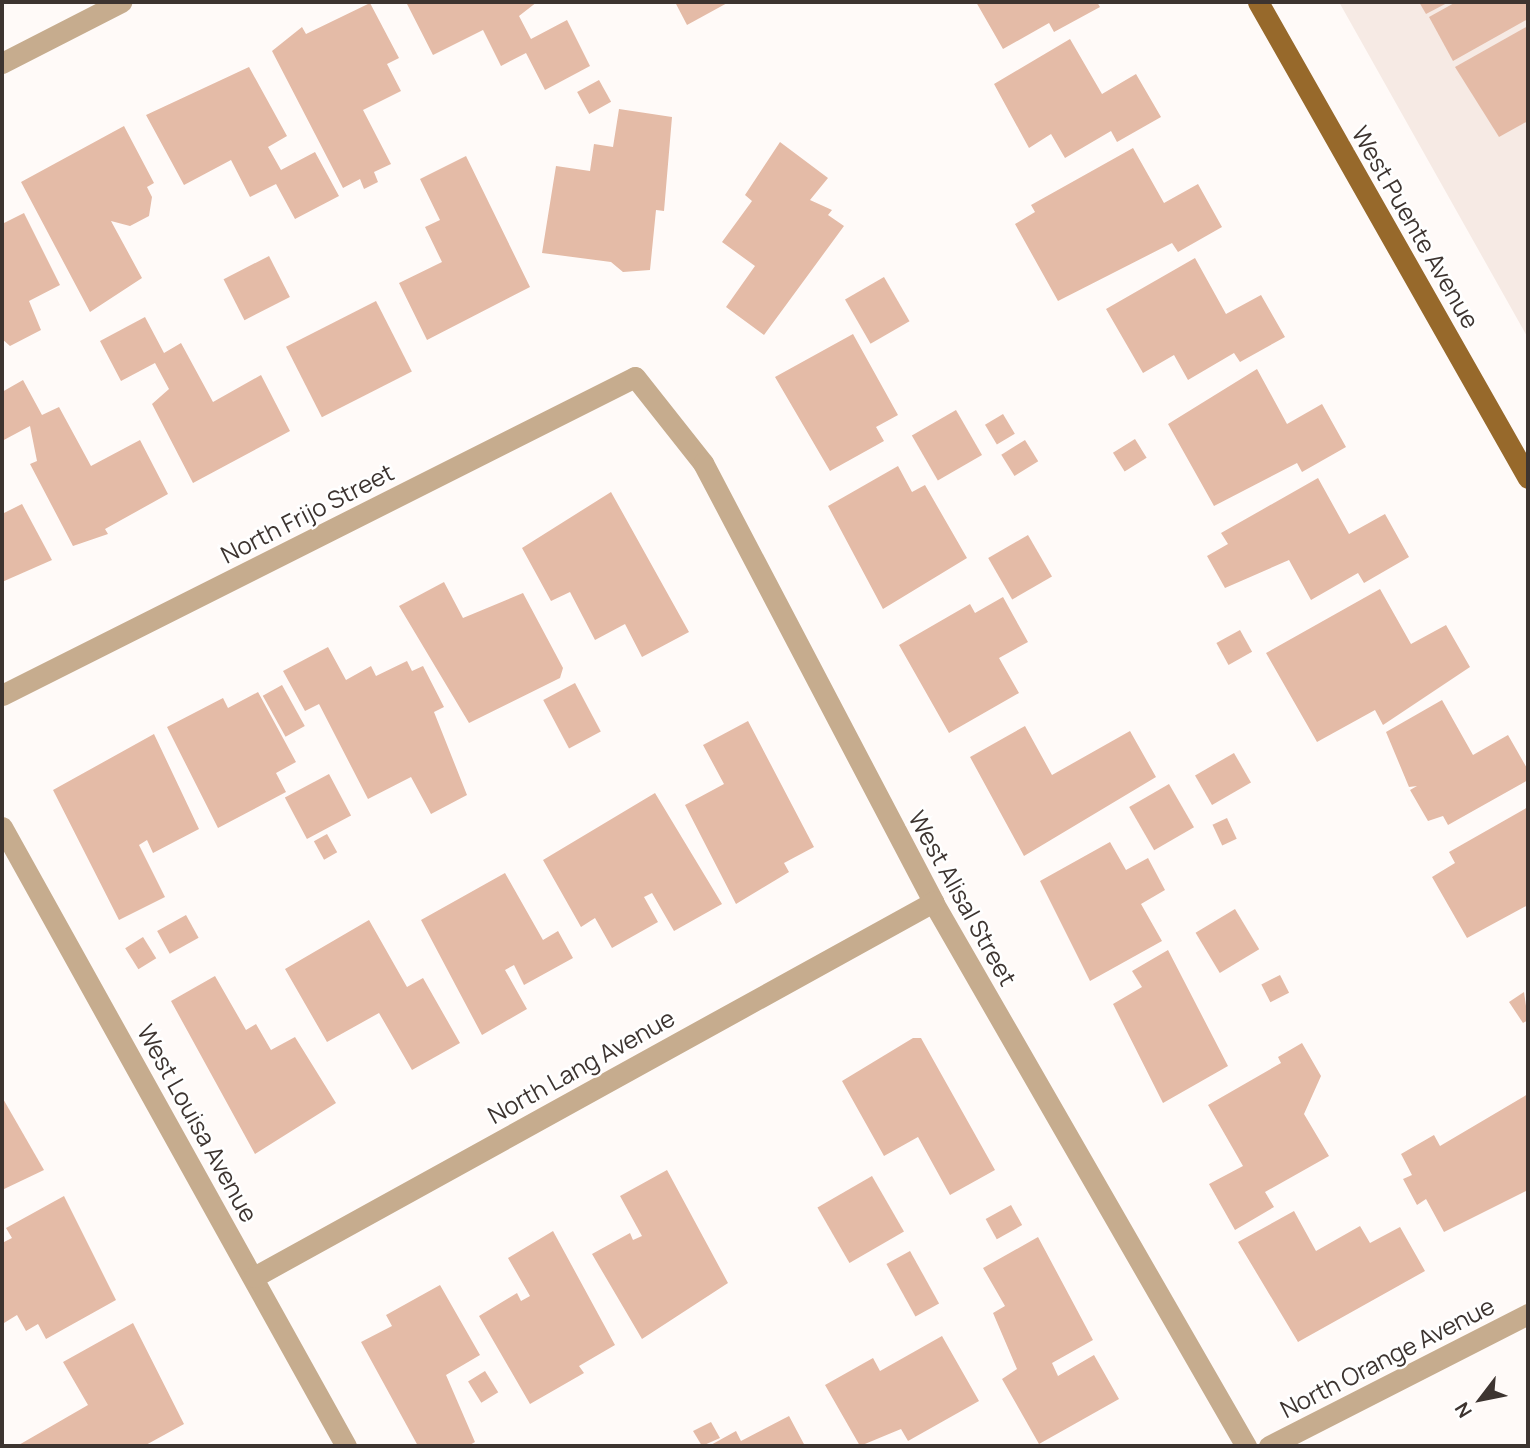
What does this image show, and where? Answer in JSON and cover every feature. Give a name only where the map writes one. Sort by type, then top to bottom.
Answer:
[{"type":"main road","name":"West Puente Avenue","points":[[1258,2],[1528,478]]},
{"type":"street","points":[[2,63],[121,2]]},
{"type":"street","name":"North Frijo Street","points":[[2,695],[635,377]]},
{"type":"street","name":"West Alisal Street","points":[[635,377],[703,463],[933,902],[1246,1446]]},
{"type":"street","name":"West Louisa Avenue","points":[[2,827],[346,1446]]},
{"type":"street","name":"North Lang Avenue","points":[[254,1277],[933,902]]},
{"type":"street","name":"North Orange Avenue","points":[[1269,1446],[1528,1314]]},
{"type":"shaded area","points":[[1339,2],[1528,2],[1528,338]]},
{"type":"building","points":[[406,2],[537,2],[519,16],[531,39],[567,20],[590,66],[545,90],[526,53],[501,66],[483,30],[433,55]]},
{"type":"building","points":[[675,2],[729,2],[687,25]]},
{"type":"building","points":[[976,2],[1097,2],[1100,7],[1054,32],[1049,23],[1003,49]]},
{"type":"building","points":[[1419,2],[1449,2],[1426,14]]},
{"type":"building","points":[[1456,2],[1528,2],[1528,19],[1453,61],[1429,17]]},
{"type":"building","points":[[370,3],[399,58],[387,64],[401,91],[363,110],[391,164],[374,172],[378,182],[364,189],[360,179],[343,188],[272,51],[302,27],[306,34]]},
{"type":"building","points":[[1528,26],[1528,121],[1499,137],[1455,67]]},
{"type":"building","points":[[1070,39],[1102,94],[1136,74],[1161,117],[1117,142],[1111,131],[1065,158],[1051,134],[1029,148],[994,84]]},
{"type":"building","points":[[249,67],[287,136],[268,147],[281,170],[315,152],[339,196],[295,219],[276,184],[250,197],[231,160],[184,185],[146,115]]},
{"type":"building","points":[[599,80],[611,102],[589,114],[577,92]]},
{"type":"building","points":[[619,109],[672,117],[664,211],[656,210],[650,270],[623,272],[611,262],[542,253],[556,166],[590,171],[594,144],[613,147]]},
{"type":"building","points":[[124,126],[154,183],[147,187],[152,197],[149,216],[130,226],[111,221],[142,278],[90,312],[21,182]]},
{"type":"building","points":[[780,142],[828,178],[810,200],[832,210],[828,215],[844,226],[764,335],[726,307],[755,266],[722,242],[752,201],[745,195]]},
{"type":"building","points":[[1133,148],[1164,203],[1198,184],[1222,227],[1178,252],[1172,243],[1058,301],[1015,224],[1035,212],[1031,205]]},
{"type":"building","points":[[466,156],[530,287],[427,340],[399,283],[442,262],[425,227],[440,220],[420,179]]},
{"type":"building","points":[[24,213],[60,285],[29,301],[41,330],[10,346],[2,339],[2,224]]},
{"type":"building","points":[[269,256],[290,297],[244,320],[224,279]]},
{"type":"building","points":[[1195,258],[1226,314],[1261,295],[1285,337],[1240,362],[1234,353],[1188,380],[1174,355],[1143,373],[1106,309]]},
{"type":"building","points":[[884,277],[910,321],[871,344],[845,300]]},
{"type":"building","points":[[376,301],[412,371],[322,417],[286,347]]},
{"type":"building","points":[[145,317],[164,353],[181,343],[213,402],[261,375],[290,431],[193,483],[152,404],[169,389],[155,363],[121,381],[100,341]]},
{"type":"building","points":[[853,334],[898,415],[876,427],[884,441],[830,471],[775,377]]},
{"type":"building","points":[[1257,369],[1287,424],[1322,404],[1346,447],[1302,472],[1297,463],[1214,506],[1168,424]]},
{"type":"building","points":[[23,380],[42,415],[59,407],[91,466],[140,440],[168,494],[105,529],[108,534],[73,546],[30,464],[37,461],[30,426],[2,441],[2,392]]},
{"type":"building","points":[[956,410],[982,455],[938,481],[912,436]]},
{"type":"building","points":[[1003,414],[1015,434],[997,445],[985,425]]},
{"type":"building","points":[[1135,439],[1147,458],[1125,471],[1113,453]]},
{"type":"building","points":[[1025,440],[1038,461],[1015,476],[1001,455]]},
{"type":"building","points":[[898,466],[912,492],[925,485],[967,558],[883,609],[828,506]]},
{"type":"building","points":[[1318,478],[1349,534],[1385,514],[1409,557],[1364,583],[1358,573],[1311,600],[1289,560],[1225,588],[1207,556],[1228,544],[1221,533]]},
{"type":"building","points":[[611,492],[689,632],[642,657],[625,624],[595,640],[570,592],[551,601],[522,548]]},
{"type":"building","points":[[22,504],[52,560],[2,582],[2,514]]},
{"type":"building","points":[[1028,535],[1052,577],[1012,600],[988,558]]},
{"type":"building","points":[[444,582],[463,618],[523,593],[563,668],[560,678],[469,723],[399,606]]},
{"type":"building","points":[[1380,589],[1411,644],[1446,625],[1470,667],[1383,725],[1375,710],[1317,742],[1266,653]]},
{"type":"building","points":[[1003,597],[1028,642],[999,658],[1019,693],[949,733],[899,645],[970,604],[975,613]]},
{"type":"building","points":[[1240,630],[1252,652],[1229,665],[1216,643]]},
{"type":"building","points":[[328,647],[346,680],[371,666],[376,676],[407,661],[412,671],[423,666],[444,707],[434,712],[467,795],[431,814],[411,777],[368,799],[319,704],[305,711],[283,671]]},
{"type":"building","points":[[575,683],[601,732],[569,748],[543,700]]},
{"type":"building","points":[[282,685],[305,726],[286,737],[263,696]]},
{"type":"building","points":[[258,692],[296,762],[276,773],[286,792],[218,828],[167,727],[223,698],[228,708]]},
{"type":"building","points":[[1442,700],[1473,755],[1508,735],[1528,770],[1528,780],[1448,825],[1443,816],[1428,821],[1410,790],[1417,786],[1409,787],[1386,732]]},
{"type":"building","points":[[748,721],[814,847],[784,863],[789,872],[736,904],[685,805],[724,784],[703,745]]},
{"type":"building","points":[[1025,726],[1052,775],[1130,731],[1156,777],[1024,856],[970,757]]},
{"type":"building","points":[[154,734],[199,829],[153,853],[147,840],[139,845],[165,897],[119,920],[53,790]]},
{"type":"building","points":[[1234,753],[1251,782],[1212,805],[1195,776]]},
{"type":"building","points":[[329,774],[351,815],[307,839],[285,797]]},
{"type":"building","points":[[1169,784],[1194,827],[1154,850],[1129,807]]},
{"type":"building","points":[[655,793],[722,904],[674,931],[652,893],[644,897],[658,922],[612,948],[595,918],[581,927],[543,860]]},
{"type":"building","points":[[1528,807],[1528,905],[1467,938],[1432,877],[1455,863],[1449,852]]},
{"type":"building","points":[[1227,818],[1237,839],[1222,846],[1212,825]]},
{"type":"building","points":[[327,834],[337,852],[324,860],[314,841]]},
{"type":"building","points":[[1110,842],[1126,870],[1148,858],[1165,890],[1141,904],[1162,941],[1090,981],[1040,881]]},
{"type":"building","points":[[505,873],[543,940],[558,931],[573,958],[524,985],[514,965],[505,970],[527,1009],[482,1035],[421,920]]},
{"type":"building","points":[[1235,909],[1259,949],[1220,973],[1196,933]]},
{"type":"building","points":[[186,915],[199,938],[170,954],[157,931]]},
{"type":"building","points":[[369,920],[407,987],[423,978],[460,1043],[412,1070],[379,1013],[327,1042],[285,969]]},
{"type":"building","points":[[143,937],[156,958],[138,969],[125,948]]},
{"type":"building","points":[[1168,950],[1228,1066],[1163,1103],[1113,1004],[1142,987],[1132,971]]},
{"type":"building","points":[[1280,975],[1289,993],[1270,1002],[1261,985]]},
{"type":"building","points":[[215,976],[246,1030],[256,1024],[271,1050],[295,1037],[336,1103],[255,1154],[171,1001]]},
{"type":"building","points":[[1524,992],[1528,1020],[1523,1023],[1509,1002]]},
{"type":"building","points":[[913,1038],[921,1038],[995,1170],[950,1195],[918,1137],[884,1156],[842,1081]]},
{"type":"building","points":[[1302,1043],[1321,1076],[1304,1114],[1329,1156],[1265,1192],[1274,1207],[1235,1230],[1209,1184],[1243,1166],[1208,1105],[1281,1063],[1278,1057]]},
{"type":"building","points":[[1528,1094],[1528,1190],[1444,1232],[1426,1199],[1417,1205],[1403,1179],[1412,1175],[1401,1154],[1434,1135],[1440,1146]]},
{"type":"building","points":[[2,1097],[44,1170],[2,1190]]},
{"type":"building","points":[[667,1170],[728,1283],[642,1339],[592,1254],[630,1233],[633,1240],[642,1236],[620,1196]]},
{"type":"building","points":[[872,1176],[904,1231],[849,1263],[817,1208]]},
{"type":"building","points":[[64,1196],[116,1300],[46,1339],[38,1324],[26,1331],[17,1315],[4,1323],[2,1243],[12,1238],[6,1228]]},
{"type":"building","points":[[1011,1205],[1022,1225],[997,1239],[986,1219]]},
{"type":"building","points":[[1294,1211],[1316,1251],[1360,1226],[1370,1243],[1400,1227],[1425,1271],[1298,1342],[1238,1242]]},
{"type":"building","points":[[553,1231],[615,1345],[579,1366],[584,1373],[530,1404],[479,1316],[517,1293],[521,1301],[530,1296],[508,1258]]},
{"type":"building","points":[[1038,1237],[1093,1340],[1052,1363],[1058,1376],[1094,1355],[1119,1399],[1039,1444],[1002,1379],[1017,1369],[993,1313],[1005,1306],[983,1268]]},
{"type":"building","points":[[910,1251],[939,1303],[915,1317],[886,1264]]},
{"type":"building","points":[[440,1285],[480,1355],[446,1375],[475,1442],[468,1446],[418,1446],[361,1342],[392,1326],[386,1315]]},
{"type":"building","points":[[133,1323],[184,1424],[144,1446],[17,1446],[88,1405],[63,1362]]},
{"type":"building","points":[[942,1336],[979,1401],[908,1441],[901,1429],[860,1446],[825,1385],[873,1358],[880,1371]]},
{"type":"building","points":[[485,1371],[498,1392],[481,1403],[468,1382]]},
{"type":"building","points":[[789,1416],[805,1446],[709,1446],[736,1431],[741,1441]]},
{"type":"building","points":[[711,1422],[720,1438],[702,1446],[693,1431]]}]
